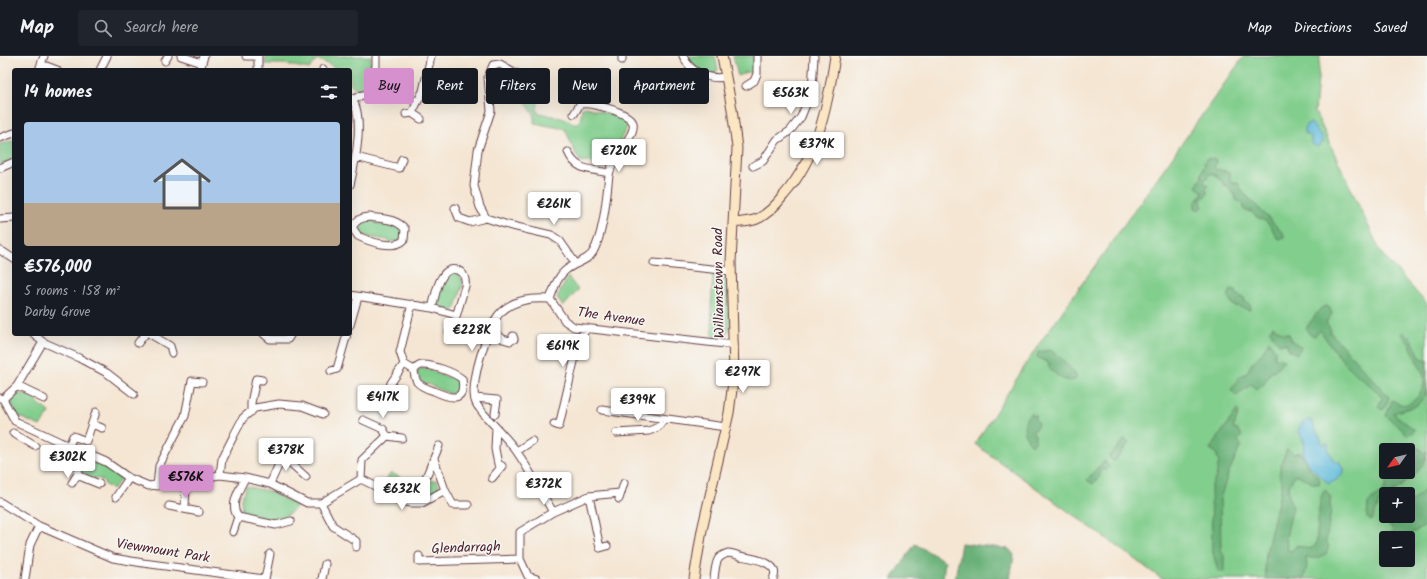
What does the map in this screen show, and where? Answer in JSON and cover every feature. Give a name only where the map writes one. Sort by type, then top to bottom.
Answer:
[{"type":"street","points":[[40,67],[44,56]]},
{"type":"street","points":[[101,68],[107,56]]},
{"type":"street","points":[[181,56],[202,63]]},
{"type":"street","points":[[246,56],[258,56],[258,68]]},
{"type":"street","points":[[375,68],[376,56]]},
{"type":"street","points":[[421,119],[409,114],[423,91],[431,56]]},
{"type":"street","points":[[683,56],[690,67],[703,76],[716,79],[726,77]]},
{"type":"street","name":"Williamstown Road","points":[[694,579],[702,530],[726,427],[733,388],[734,345],[731,271],[732,223],[737,148],[734,118],[722,56]]},
{"type":"street","points":[[746,86],[754,81],[757,74],[757,56]]},
{"type":"street","points":[[753,166],[763,161],[777,140],[790,131],[802,117],[812,90],[814,56]]},
{"type":"street","points":[[732,223],[753,220],[767,213],[787,192],[804,169],[818,135],[827,99],[835,56]]},
{"type":"street","points":[[492,68],[493,66],[500,64],[507,68]]},
{"type":"street","points":[[352,174],[356,157],[358,126],[357,112],[352,98],[362,95],[392,94],[417,101]]},
{"type":"street","points":[[553,512],[517,451],[476,403],[473,389],[477,367],[490,330],[500,312],[514,303],[532,298],[550,299],[557,281],[565,270],[587,258],[592,254],[596,246],[605,213],[609,172],[613,162],[633,130],[633,124],[630,118],[625,114],[588,103],[580,104],[574,114]]},
{"type":"street","points":[[486,218],[480,207],[474,186],[478,150],[491,111],[490,104]]},
{"type":"street","points":[[0,138],[12,134]]},
{"type":"street","points":[[568,152],[571,160],[578,167],[609,172]]},
{"type":"street","points":[[356,157],[399,168],[402,159]]},
{"type":"street","points":[[0,168],[12,163]]},
{"type":"street","points":[[455,208],[458,218],[470,222],[486,218],[508,225],[551,235],[560,241],[576,264]]},
{"type":"street","points":[[352,226],[361,218],[368,217],[396,221],[405,229],[405,235],[404,240],[401,243],[391,245],[363,239],[352,228]]},
{"type":"street","points":[[0,218],[12,218]]},
{"type":"street","points":[[0,250],[12,258]]},
{"type":"street","points":[[654,263],[731,271]]},
{"type":"street","points":[[432,308],[441,278],[448,270],[458,270],[465,275],[466,281],[450,332]]},
{"type":"street","points":[[352,296],[412,304],[456,315]]},
{"type":"street","points":[[352,318],[358,297]]},
{"type":"street","name":"The Avenue","points":[[550,299],[565,321],[574,327],[734,345]]},
{"type":"street","points":[[412,304],[400,352],[404,364],[414,370]]},
{"type":"street","points":[[554,424],[559,426],[580,340],[587,328]]},
{"type":"street","points":[[490,330],[503,339],[510,341],[514,339],[514,336]]},
{"type":"street","points":[[36,336],[43,342],[79,358],[107,373],[134,394]]},
{"type":"street","points":[[138,343],[143,336]]},
{"type":"street","points":[[154,336],[173,347]]},
{"type":"street","points":[[266,336],[270,339],[291,339]]},
{"type":"street","points":[[337,372],[346,336]]},
{"type":"street","points":[[43,342],[17,386],[1,399],[15,420],[106,462],[128,478],[149,486],[157,486],[220,475],[245,478],[270,484],[307,503],[321,503],[361,479]]},
{"type":"street","points":[[390,400],[386,398],[391,382],[404,364]]},
{"type":"street","points":[[421,365],[457,374],[462,379],[462,392],[458,396],[447,398],[422,386],[414,376],[414,370],[421,365]]},
{"type":"street","points":[[251,412],[250,403],[256,379],[262,380]]},
{"type":"street","points":[[157,486],[160,466],[185,416],[192,381],[202,382]]},
{"type":"street","points":[[17,386],[44,399]]},
{"type":"street","points":[[475,398],[497,400],[495,414]]},
{"type":"street","points":[[220,475],[222,459],[234,435],[243,418],[255,408],[279,404],[302,406],[323,414]]},
{"type":"street","points":[[602,410],[726,427]]},
{"type":"street","points":[[69,446],[73,436],[86,441],[96,412]]},
{"type":"street","points":[[616,433],[650,431],[658,427],[664,419]]},
{"type":"street","points":[[363,420],[383,429],[387,436]]},
{"type":"street","points":[[92,424],[102,428]]},
{"type":"street","points":[[492,478],[502,466],[498,464],[495,450],[496,428]]},
{"type":"street","points":[[13,432],[31,444],[33,429]]},
{"type":"street","points":[[387,436],[402,438]]},
{"type":"street","points":[[361,479],[362,460],[387,436]]},
{"type":"street","points":[[517,451],[532,441]]},
{"type":"street","points":[[426,477],[439,446]]},
{"type":"street","points":[[72,483],[86,453]]},
{"type":"street","points":[[270,484],[279,464],[286,459],[306,477]]},
{"type":"street","points":[[434,459],[453,505],[468,504]]},
{"type":"street","points":[[77,475],[99,484]]},
{"type":"street","points":[[116,497],[128,478]]},
{"type":"street","points":[[233,532],[238,517],[236,514],[235,496],[245,478]]},
{"type":"street","points":[[361,479],[383,490],[398,500],[411,503],[422,503],[446,490]]},
{"type":"street","points":[[185,508],[186,481]]},
{"type":"street","points":[[537,579],[528,576],[520,559],[520,532],[553,512],[589,496],[620,496],[624,483]]},
{"type":"street","points":[[589,496],[600,548],[607,546]]},
{"type":"street","name":"Viewmount Park","points":[[0,502],[39,526],[113,558],[205,575],[265,579]]},
{"type":"street","points":[[321,503],[333,526],[356,540],[356,547]]},
{"type":"street","points":[[169,506],[199,512]]},
{"type":"street","points":[[238,517],[276,525],[291,521]]},
{"type":"street","points":[[25,579],[30,545],[39,526]]},
{"type":"street","points":[[714,579],[717,561],[719,558],[728,553],[758,559],[770,565],[774,568],[774,579]]},
{"type":"street","points":[[265,579],[270,554]]},
{"type":"street","name":"Glendarragh","points":[[419,556],[419,562],[520,559]]},
{"type":"street","points":[[322,579],[325,564]]},
{"type":"green space","points":[[266,56],[371,56],[370,68],[364,68],[364,88],[356,89],[352,85],[352,68],[334,68],[317,59],[310,68],[284,64],[265,64]]},
{"type":"green space","points":[[686,56],[715,56],[718,70],[713,74],[709,75],[709,68],[697,68],[690,62]]},
{"type":"green space","points":[[733,56],[755,56],[754,79],[751,77],[752,73],[746,72],[738,76]]},
{"type":"green space","points":[[1244,56],[1320,56],[1315,112],[1381,253],[1427,304],[1427,579],[1162,579],[975,444],[1037,347]]},
{"type":"green space","points":[[527,104],[538,104],[537,111],[540,113],[569,120],[573,124],[578,124],[581,117],[582,108],[586,107],[623,118],[628,125],[607,165],[580,161],[565,129],[534,123],[534,115]]},
{"type":"green space","points":[[12,141],[12,160],[0,165],[0,144]]},
{"type":"green space","points":[[1207,158],[1215,159],[1217,162],[1214,167],[1215,169],[1230,172],[1230,181],[1238,183],[1242,191],[1284,234],[1284,237],[1280,239],[1277,238],[1265,221],[1256,217],[1252,212],[1244,210],[1243,203],[1235,200],[1235,194],[1231,192],[1229,187],[1224,185],[1222,181],[1216,177],[1216,175],[1211,173],[1205,179],[1204,183],[1208,185],[1206,189],[1207,195],[1201,199],[1203,207],[1201,209],[1195,209],[1195,203],[1203,192],[1196,187],[1202,177],[1201,174]]},
{"type":"green space","points":[[371,220],[379,224],[395,224],[401,228],[402,236],[399,241],[389,242],[388,240],[363,235],[357,231],[359,222]]},
{"type":"green space","points":[[453,272],[459,274],[463,283],[456,308],[452,311],[436,304],[443,281]]},
{"type":"green space","points":[[713,273],[721,274],[727,281],[730,326],[726,337],[713,339],[711,308]]},
{"type":"green space","points":[[568,277],[578,290],[563,307],[557,297]]},
{"type":"green space","points":[[1231,290],[1236,291],[1237,295],[1245,299],[1244,301],[1251,307],[1250,310],[1234,306],[1228,297]]},
{"type":"green space","points":[[1326,306],[1330,308],[1332,314],[1326,322],[1331,330],[1330,332],[1389,397],[1385,408],[1382,410],[1378,407],[1382,398],[1379,394],[1342,360],[1320,330],[1315,336],[1309,334],[1306,328],[1321,308]]},
{"type":"green space","points":[[1273,326],[1283,333],[1289,334],[1292,341],[1301,347],[1297,354],[1289,350],[1286,343],[1279,344],[1270,331]]},
{"type":"green space","points":[[1404,332],[1412,340],[1420,357],[1427,360],[1426,396],[1416,406],[1393,413],[1415,430],[1408,435],[1386,416],[1392,400],[1399,404],[1410,403],[1418,396],[1423,387],[1423,373],[1408,341],[1401,334]]},
{"type":"green space","points":[[1269,341],[1275,350],[1275,358],[1284,360],[1274,371],[1272,370],[1264,384],[1257,390],[1251,384],[1237,396],[1231,390],[1239,377],[1247,373],[1252,363],[1263,352]]},
{"type":"green space","points":[[1050,350],[1054,352],[1071,369],[1077,377],[1075,380],[1071,381],[1060,378],[1049,368],[1049,363],[1037,357],[1038,352]]},
{"type":"green space","points":[[420,368],[432,370],[460,381],[461,386],[456,395],[423,383],[417,374]]},
{"type":"green space","points":[[15,392],[32,397],[50,413],[40,426],[17,416],[11,403]]},
{"type":"green space","points":[[1237,410],[1239,412],[1233,429],[1238,430],[1242,435],[1238,441],[1241,445],[1228,474],[1220,499],[1221,550],[1224,556],[1224,572],[1218,572],[1212,549],[1211,487],[1216,477],[1219,461],[1215,452],[1210,449]]},
{"type":"green space","points":[[1031,412],[1032,416],[1037,416],[1035,419],[1038,423],[1036,429],[1033,430],[1033,433],[1035,434],[1035,443],[1031,445],[1026,436],[1024,424]]},
{"type":"green space","points":[[1125,439],[1129,443],[1114,462],[1109,457]]},
{"type":"green space","points":[[1287,449],[1294,454],[1300,452],[1310,470],[1320,479],[1319,484],[1312,483],[1296,474],[1289,486],[1288,494],[1293,507],[1286,542],[1287,547],[1289,551],[1293,550],[1297,545],[1310,549],[1316,545],[1320,499],[1325,489],[1331,498],[1331,510],[1326,541],[1329,546],[1326,554],[1316,558],[1306,558],[1307,565],[1304,579],[1266,579],[1266,553],[1282,484],[1280,480],[1280,467]]},
{"type":"green space","points":[[1415,449],[1421,449],[1424,453],[1427,451],[1424,463],[1415,475]]},
{"type":"green space","points":[[88,459],[105,465],[122,477],[113,490],[98,478],[95,479],[83,474]]},
{"type":"green space","points":[[1105,461],[1110,467],[1106,471],[1103,469],[1100,471],[1100,476],[1093,484],[1087,480],[1098,467]]},
{"type":"green space","points":[[391,473],[416,484],[437,480],[439,488],[421,500],[400,497],[382,485]]},
{"type":"green space","points":[[1387,479],[1409,479],[1400,487],[1385,487]]},
{"type":"green space","points":[[246,486],[271,492],[297,506],[290,513],[278,519],[265,519],[242,513],[241,499]]},
{"type":"green space","points":[[1424,491],[1427,491],[1427,525],[1415,532],[1394,531],[1387,523],[1415,523],[1415,498]]},
{"type":"green space","points":[[1379,494],[1379,503],[1372,520],[1367,518],[1368,503]]},
{"type":"green space","points":[[961,543],[1009,549],[1014,555],[1010,579],[955,579]]},
{"type":"green space","points":[[915,544],[945,561],[943,579],[892,579]]},
{"type":"water","points":[[1310,123],[1323,138],[1323,143],[1317,147],[1311,143],[1311,137],[1304,133],[1304,129],[1307,124]]},
{"type":"water","points":[[1307,420],[1312,421],[1323,444],[1328,443],[1328,450],[1334,461],[1339,461],[1344,468],[1344,473],[1338,479],[1329,484],[1312,469],[1303,454],[1304,442],[1298,430],[1302,423]]}]
